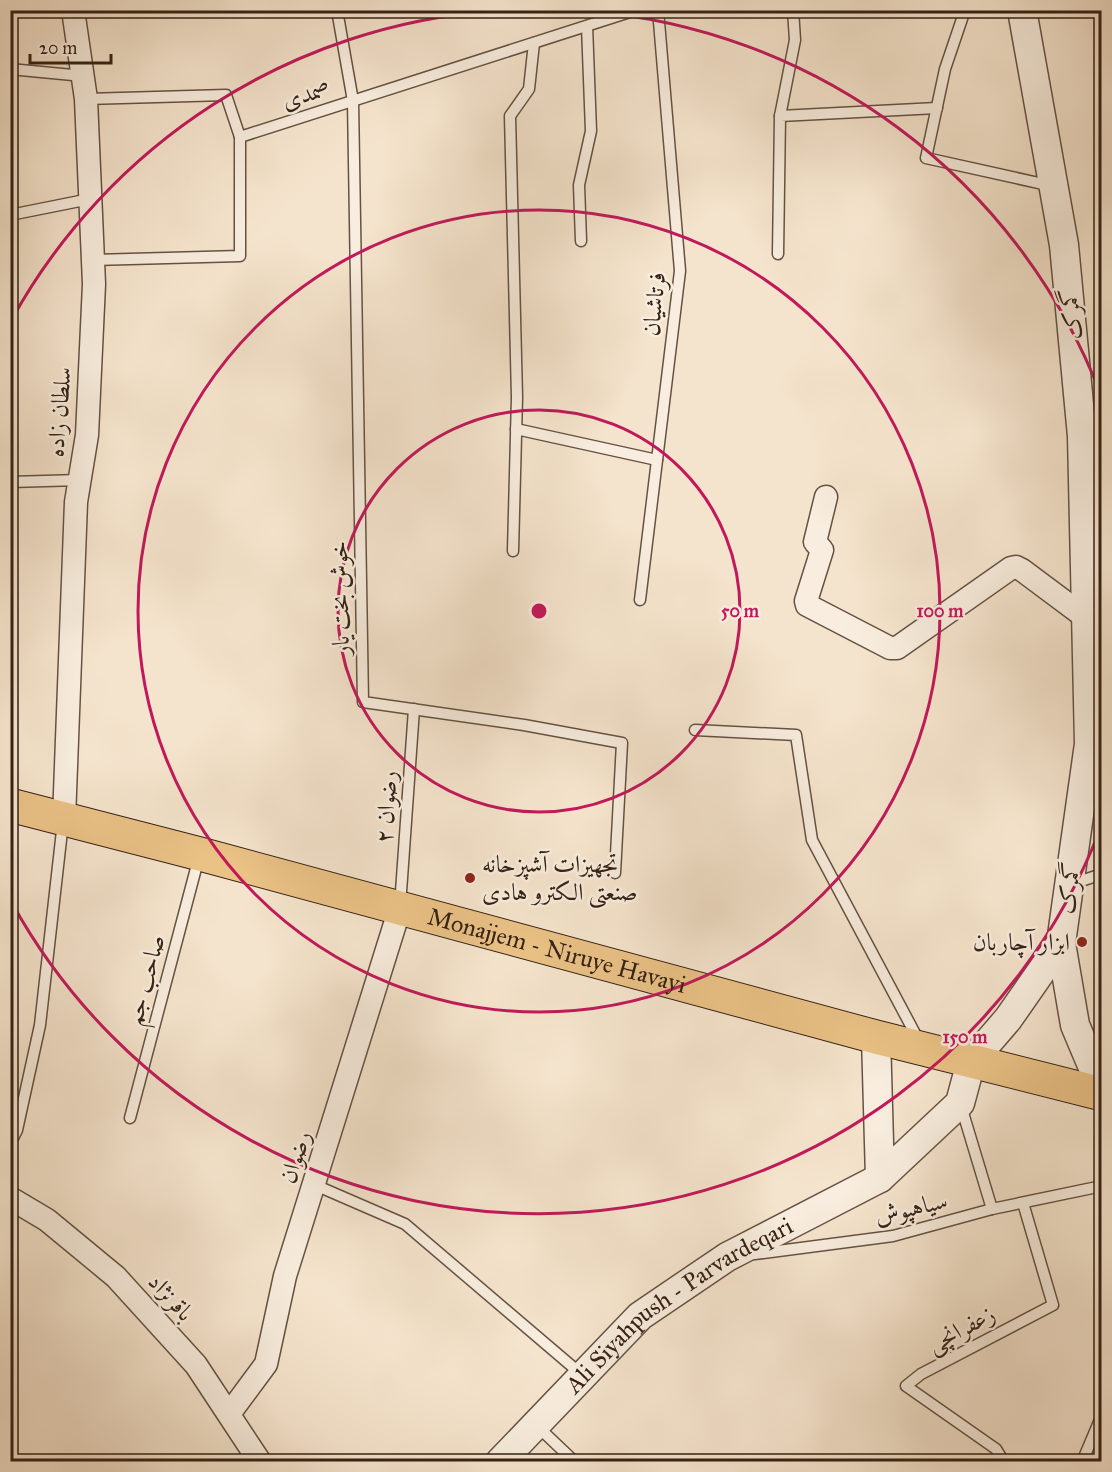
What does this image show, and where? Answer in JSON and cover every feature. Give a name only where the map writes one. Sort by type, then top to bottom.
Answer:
[{"type":"main road","name":"Monajjem - Niruye Havayi","points":[[10,805],[200,854],[876,1037],[1101,1094]]},
{"type":"street","name":"سلطان زاده","points":[[64,819],[76,502],[87,435],[94,284],[86,99],[73,10]]},
{"type":"street","name":"گمرک","points":[[1022,10],[1064,245],[1092,433],[1084,617],[1089,744],[1061,943],[1075,1024],[1101,1089]]},
{"type":"street","points":[[826,497],[815,542],[822,550],[806,601],[807,605],[890,648],[897,648],[1011,568],[1016,567],[1084,617]]},
{"type":"street","name":"رضوان","points":[[229,1414],[266,1364],[285,1276],[400,908]]},
{"type":"street","name":"گمرک","points":[[971,1062],[1008,1018],[1061,943]]},
{"type":"street","points":[[876,1037],[880,1178]]},
{"type":"street","points":[[960,1103],[971,1062]]},
{"type":"street","name":"Ali Siyahpush - Parvardeqari","points":[[500,1461],[640,1316],[727,1257],[880,1178],[960,1103]]},
{"type":"street","name":"باقرنژاد","points":[[10,1198],[47,1220],[116,1277],[196,1365],[261,1461]]},
{"type":"lane","points":[[337,10],[353,101]]},
{"type":"lane","name":"فرتاشیان","points":[[640,600],[680,270],[658,10]]},
{"type":"lane","points":[[778,254],[780,116],[795,40],[793,10]]},
{"type":"lane","points":[[965,10],[945,69],[926,158],[1054,186]]},
{"type":"lane","name":"صمدی","points":[[240,137],[630,11]]},
{"type":"lane","points":[[581,241],[579,185],[591,131],[587,26]]},
{"type":"lane","points":[[513,551],[517,397],[510,116],[530,89],[534,43]]},
{"type":"lane","points":[[10,69],[82,76]]},
{"type":"lane","points":[[86,99],[226,94],[240,137],[240,256],[93,260]]},
{"type":"lane","name":"خوش بخت یار","points":[[353,101],[363,702],[524,725],[622,744],[615,873]]},
{"type":"lane","points":[[780,116],[937,108]]},
{"type":"lane","points":[[10,215],[90,199]]},
{"type":"lane","points":[[516,429],[657,460]]},
{"type":"lane","points":[[10,482],[80,480]]},
{"type":"lane","name":"رضوان ۲","points":[[400,908],[414,709]]},
{"type":"lane","points":[[695,730],[796,735],[812,840],[923,1049]]},
{"type":"lane","points":[[10,1144],[17,1130],[40,1025],[64,819]]},
{"type":"lane","name":"صاحب جم","points":[[130,1118],[200,854]]},
{"type":"lane","points":[[1069,885],[1101,874]]},
{"type":"lane","points":[[960,1103],[992,1209]]},
{"type":"lane","points":[[315,1185],[405,1224],[583,1376]]},
{"type":"lane","points":[[1101,1186],[1101,1196]]},
{"type":"lane","name":"سیاهپوش","points":[[727,1257],[894,1236],[992,1209],[1101,1186]]},
{"type":"lane","name":"زعفرانچی","points":[[1004,1461],[996,1449],[906,1386],[921,1374],[1053,1305],[1023,1203]]},
{"type":"lane","points":[[1082,1461],[1101,1415]]},
{"type":"lane","points":[[535,1425],[575,1461]]},
{"type":"place","name":"تجهیزات آشپزخانه صنعتی الکترو هادی","points":[[470,878]]},
{"type":"place","name":"ابزار آچاربان","points":[[1082,942]]}]
